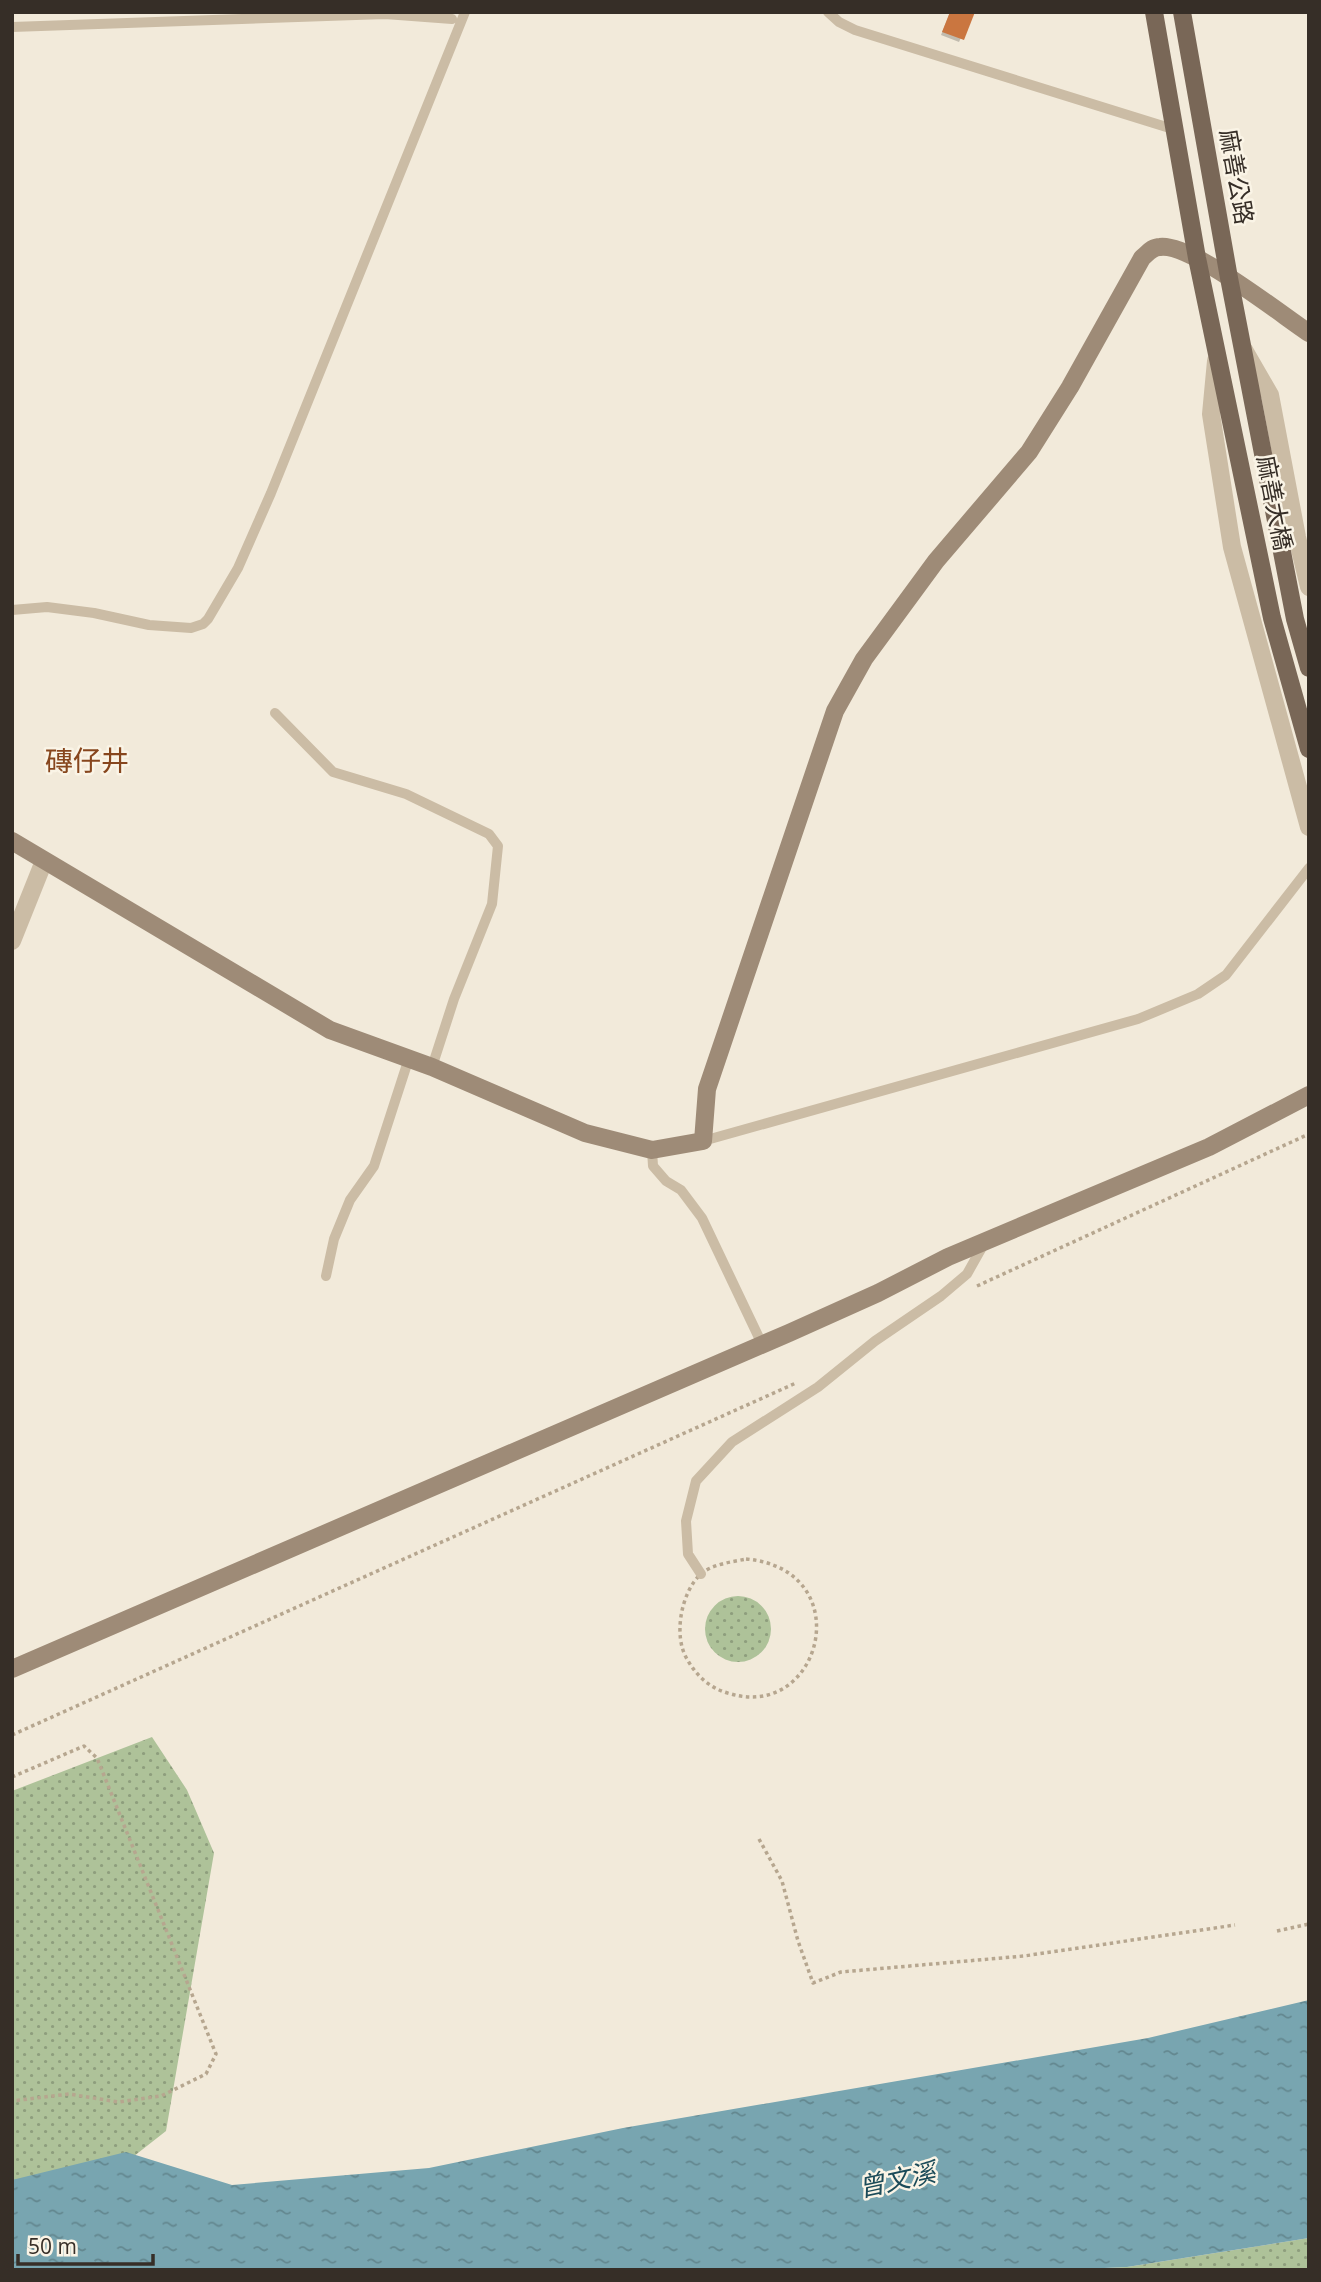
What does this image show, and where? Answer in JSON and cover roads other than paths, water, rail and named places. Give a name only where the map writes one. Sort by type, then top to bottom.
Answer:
[{"type":"main road","name":"麻善公路","points":[[1154,12],[1197,258],[1217,347]]},
{"type":"main road","name":"麻善公路","points":[[1182,12],[1244,350]]},
{"type":"main road","name":"麻善大橋","points":[[1217,347],[1272,618],[1309,749]]},
{"type":"main road","name":"麻善大橋","points":[[1244,350],[1295,619],[1309,668]]},
{"type":"street","points":[[12,841],[330,1030],[432,1067],[585,1133],[652,1150],[703,1141],[707,1089],[835,711],[864,659],[936,561],[1029,452],[1070,387],[1142,258],[1151,249],[1171,247],[1197,258],[1309,332]]},
{"type":"street","points":[[1217,347],[1211,414],[1232,547],[1309,827]]},
{"type":"street","points":[[1244,350],[1270,395],[1309,587]]},
{"type":"street","points":[[12,941],[44,862]]},
{"type":"street","points":[[12,1669],[878,1293],[948,1257],[1209,1147],[1309,1095]]},
{"type":"lane","points":[[12,610],[47,607],[94,613],[149,625],[191,628],[208,619],[239,568],[271,494],[465,12]]},
{"type":"lane","points":[[828,12],[839,22],[855,30],[1176,130]]},
{"type":"lane","points":[[12,27],[385,13],[452,19]]},
{"type":"lane","points":[[275,713],[333,772],[406,794],[489,834],[498,846],[492,904],[454,999],[432,1067]]},
{"type":"lane","points":[[703,1141],[1138,1019],[1198,994],[1226,975],[1309,868]]},
{"type":"lane","points":[[326,1276],[334,1239],[350,1200],[374,1166],[409,1058]]},
{"type":"lane","points":[[652,1150],[653,1166],[666,1181],[681,1190],[702,1218],[762,1343]]},
{"type":"lane","points":[[701,1574],[688,1554],[686,1521],[696,1481],[732,1442],[818,1387],[874,1341],[941,1296],[967,1274],[985,1242]]},
{"type":"water","name":"曾文溪","points":[[1309,2000],[1309,2238],[1127,2267],[1059,2270],[12,2270],[12,2180],[126,2152],[232,2185],[429,2168],[623,2128],[1148,2038]]},
{"type":"district","name":"磚仔井","points":[[87,761]]}]
